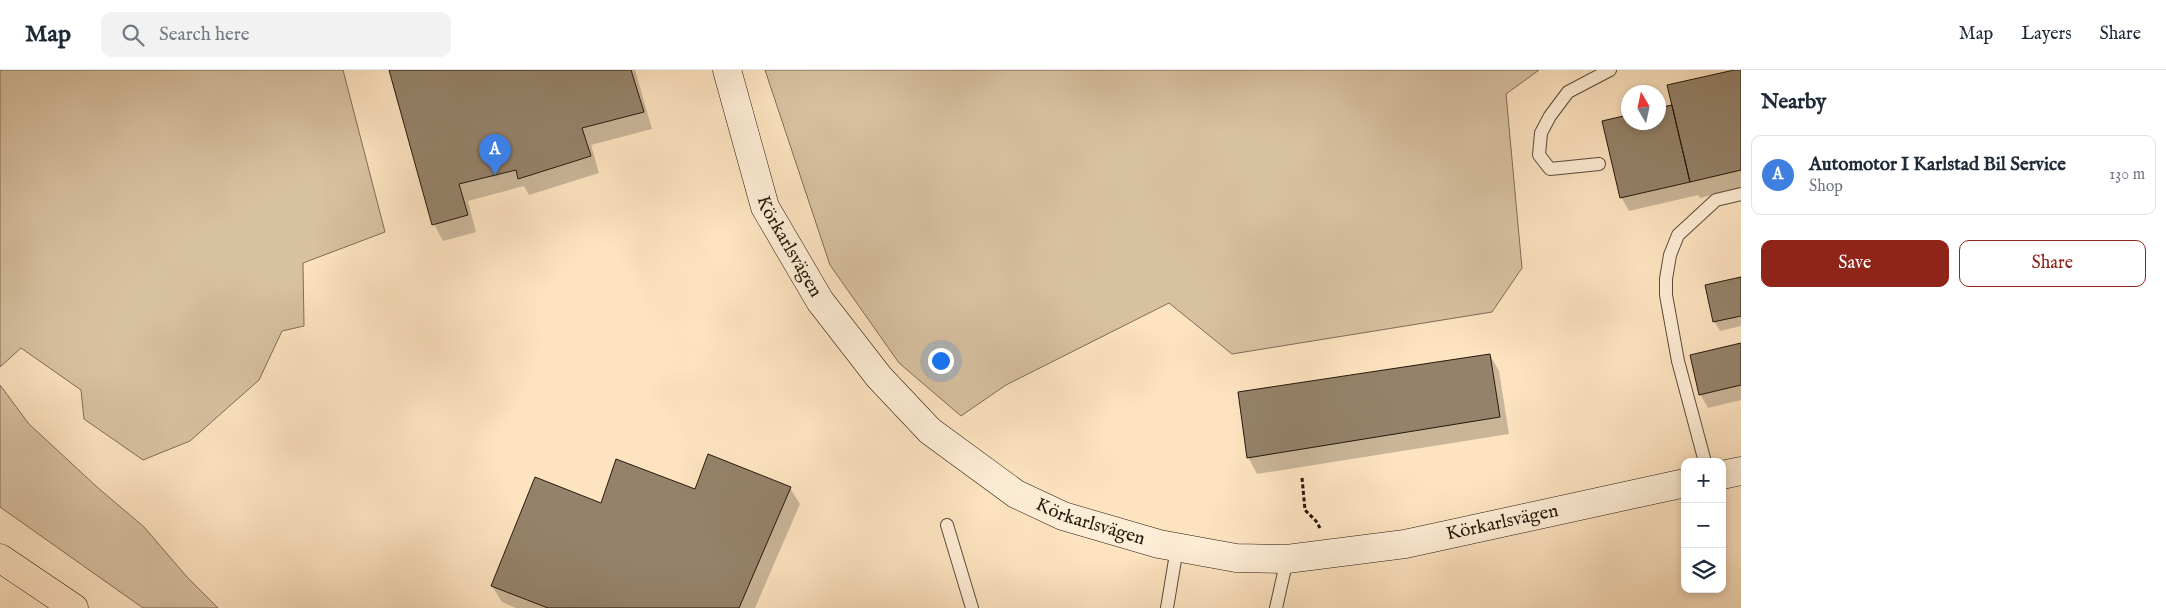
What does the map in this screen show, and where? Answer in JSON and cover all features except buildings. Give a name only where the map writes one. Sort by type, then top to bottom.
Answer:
[{"type":"highway","points":[[0,558],[74,608]]},
{"type":"street","name":"Körkarlsvägen","points":[[727,70],[765,208],[820,301],[879,377],[930,431],[1016,494],[1063,516],[1176,548],[1236,558],[1287,559],[1405,544],[1681,484]]},
{"type":"street","points":[[1726,474],[1741,471]]},
{"type":"lane","points":[[1599,164],[1550,170],[1539,155],[1541,133],[1550,116],[1568,92],[1610,70]]},
{"type":"lane","points":[[1704,458],[1678,361],[1666,295],[1666,279],[1670,255],[1678,235],[1716,200],[1741,194]]},
{"type":"lane","points":[[947,525],[972,608]]},
{"type":"lane","points":[[1167,608],[1176,548]]},
{"type":"lane","points":[[1276,608],[1287,559]]},
{"type":"path","points":[[1302,478],[1305,510],[1316,521],[1331,553]]},
{"type":"shaded area","points":[[0,70],[343,70],[385,232],[303,263],[304,326],[282,331],[259,380],[190,441],[143,460],[84,419],[81,390],[21,348],[0,367]]},
{"type":"shaded area","points":[[765,70],[1539,70],[1506,94],[1522,268],[1492,312],[1232,354],[1169,303],[1006,385],[961,416],[899,363],[830,265]]},
{"type":"shaded area","points":[[0,385],[29,424],[97,487],[144,527],[187,577],[218,608],[143,608],[0,507]]},
{"type":"place","name":"Automotor I Karlstad Bil Service","points":[[495,175]]}]
